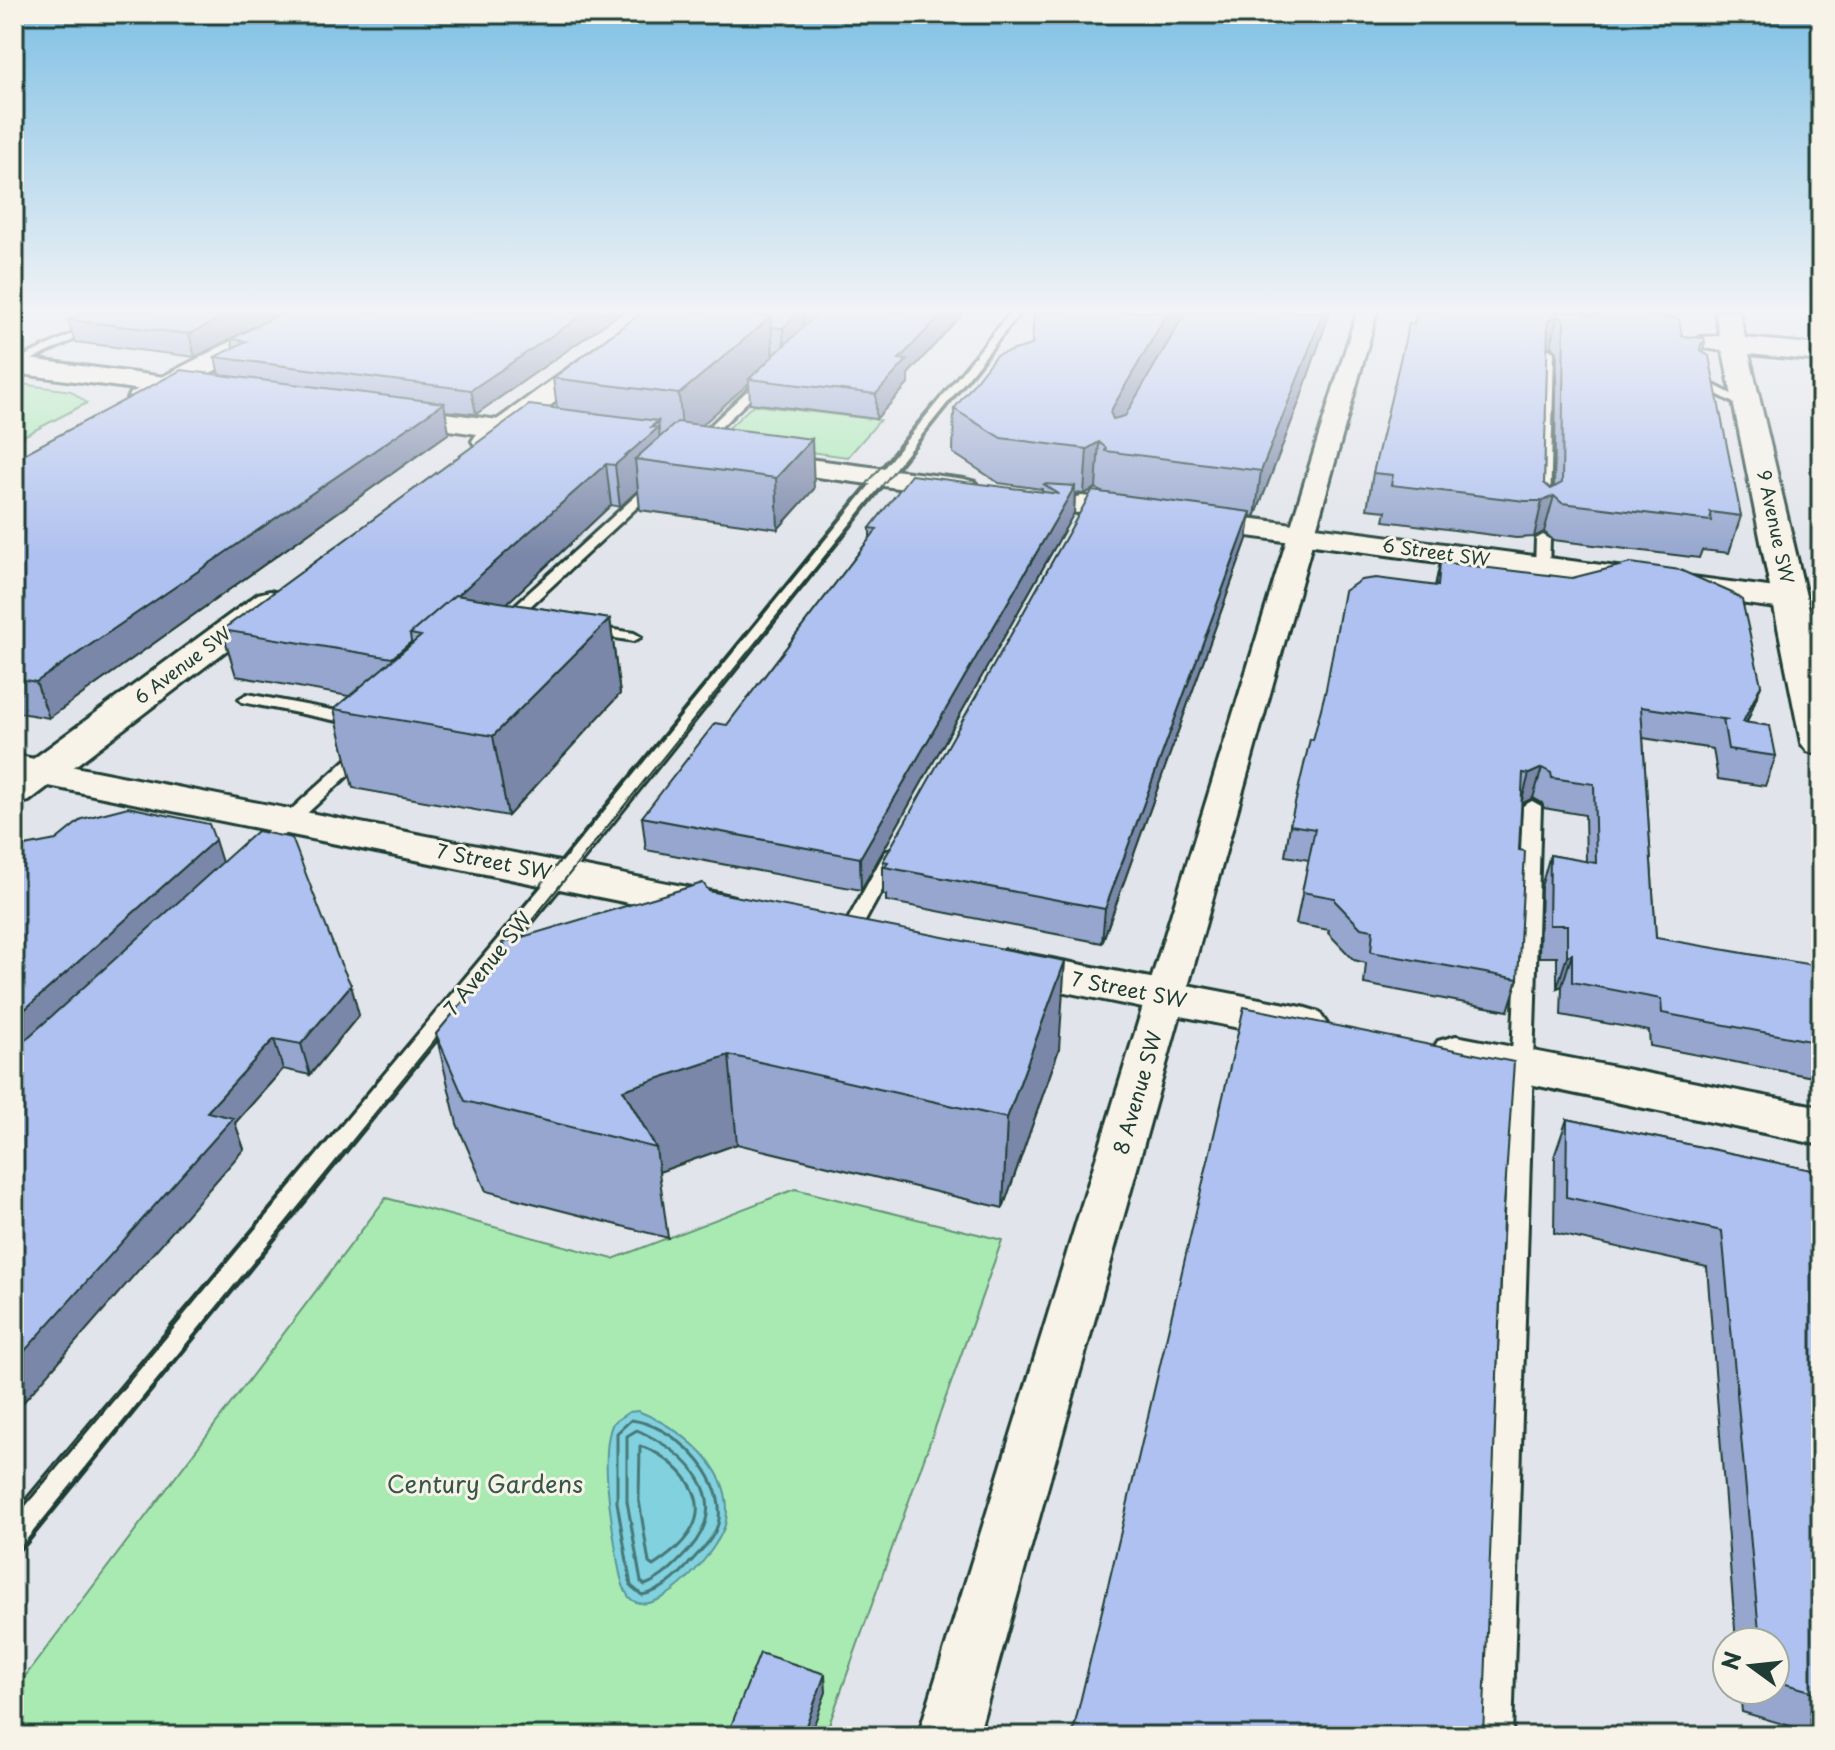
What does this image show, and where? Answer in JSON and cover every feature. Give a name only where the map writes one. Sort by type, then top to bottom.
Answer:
[{"type":"street","points":[[112,414],[151,394]]},
{"type":"street","points":[[232,394],[242,395]]},
{"type":"street","points":[[462,458],[553,394]]},
{"type":"street","name":"8 Avenue SW","points":[[948,1736],[1343,394]]},
{"type":"street","name":"9 Avenue SW","points":[[1746,394],[1802,609],[1821,743]]},
{"type":"street","points":[[363,411],[579,439]]},
{"type":"street","points":[[676,459],[880,477],[987,492]]},
{"type":"street","name":"6 Street SW","points":[[1086,506],[1302,535],[1542,553],[1802,609]]},
{"type":"street","name":"6 Avenue SW","points":[[23,777],[294,584]]},
{"type":"street","name":"7 Street SW","points":[[23,777],[288,821],[827,929]]},
{"type":"street","name":"7 Street SW","points":[[969,958],[1344,1032]]},
{"type":"street","points":[[1419,1046],[1821,1126]]},
{"type":"lane","points":[[511,623],[676,459],[748,394]]},
{"type":"lane","name":"7 Avenue SW","points":[[14,1536],[561,876],[949,394]]},
{"type":"lane","points":[[1544,519],[1548,394]]},
{"type":"lane","points":[[1724,394],[1749,407]]},
{"type":"lane","points":[[572,628],[634,637]]},
{"type":"lane","points":[[245,861],[379,730],[247,699]]},
{"type":"lane","points":[[1497,1736],[1532,806]]},
{"type":"lane","points":[[827,929],[905,833]]},
{"type":"green space","points":[[14,394],[75,394],[87,403],[14,441]]},
{"type":"green space","points":[[753,405],[880,420],[848,457],[716,440]]},
{"type":"green space","name":"Century Gardens","points":[[795,1189],[1002,1240],[825,1736],[14,1736],[14,1691],[386,1198],[613,1259]]},
{"type":"water","points":[[638,1411],[671,1428],[701,1452],[722,1484],[727,1502],[722,1532],[702,1562],[673,1590],[658,1600],[644,1603],[632,1600],[621,1578],[607,1476],[607,1446],[613,1423],[629,1412]]},
{"type":"building","points":[[137,394],[370,394],[444,403],[36,682],[14,678],[14,459]]},
{"type":"building","points":[[966,394],[1121,394],[1110,412],[1113,419],[1125,416],[1138,394],[1292,394],[1261,471],[1105,451],[1106,448],[1099,442],[1087,449],[1001,438],[954,409]]},
{"type":"building","points":[[1392,394],[1546,394],[1544,483],[1551,489],[1562,483],[1563,394],[1717,394],[1741,516],[1710,512],[1711,521],[1562,503],[1554,496],[1542,501],[1525,501],[1391,485],[1393,475],[1373,473]]},
{"type":"building","points":[[529,405],[658,421],[651,427],[658,428],[615,465],[606,464],[410,634],[411,642],[392,658],[222,630]]},
{"type":"building","points":[[677,422],[812,439],[776,478],[635,459]]},
{"type":"building","points":[[911,475],[1059,494],[1043,484],[1075,486],[860,858],[642,817],[715,723],[727,725],[877,529],[870,528]]},
{"type":"building","points":[[1092,491],[1251,512],[1105,909],[885,867],[888,862],[883,861]]},
{"type":"building","points":[[1440,562],[1572,578],[1631,563],[1680,570],[1742,600],[1761,685],[1743,722],[1770,726],[1776,756],[1728,749],[1723,719],[1641,707],[1656,938],[1813,965],[1821,1008],[1821,1043],[1662,1013],[1661,999],[1572,982],[1572,954],[1567,956],[1567,925],[1549,925],[1550,855],[1596,863],[1594,784],[1552,778],[1551,773],[1542,768],[1529,774],[1523,773],[1519,850],[1525,851],[1518,979],[1371,952],[1373,930],[1361,928],[1335,898],[1302,892],[1315,829],[1290,825],[1310,739],[1313,740],[1326,689],[1344,591],[1361,580],[1376,578],[1438,586]]},
{"type":"building","points":[[455,595],[610,619],[493,736],[334,709],[421,636],[410,634]]},
{"type":"building","points":[[128,807],[209,824],[215,840],[14,1019],[14,848],[56,840],[82,819]]},
{"type":"building","points":[[257,831],[292,838],[351,985],[301,1044],[274,1039],[207,1112],[233,1118],[14,1363],[14,1050]]},
{"type":"building","points":[[703,883],[709,891],[1065,961],[1007,1118],[729,1055],[623,1090],[656,1148],[465,1101],[436,1034],[506,950],[502,943]]},
{"type":"building","points":[[1244,1007],[1514,1062],[1503,1220],[1483,1736],[1072,1736]]},
{"type":"building","points":[[1567,1119],[1821,1172],[1821,1694],[1791,1686],[1791,1626],[1759,1626],[1722,1231],[1566,1197]]},
{"type":"building","points":[[760,1653],[825,1674],[802,1736],[727,1736]]},
{"type":"tram line","points":[[504,955],[956,394]]},
{"type":"tram line","points":[[178,1321],[550,873],[932,404]]},
{"type":"tram line","points":[[206,1321],[451,1020]]},
{"type":"tram line","points":[[14,1518],[180,1319]]},
{"type":"tram line","points":[[14,1557],[208,1319]]}]
